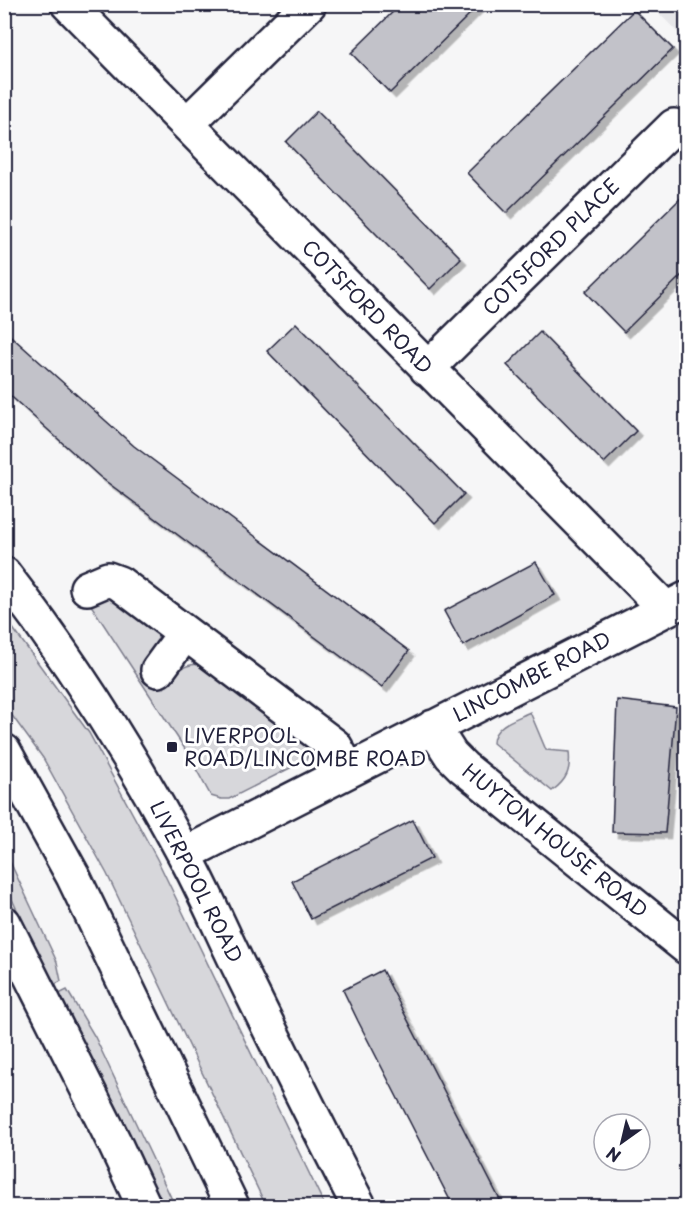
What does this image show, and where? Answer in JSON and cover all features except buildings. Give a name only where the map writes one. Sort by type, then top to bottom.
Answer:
[{"type":"main road","name":"COTSFORD ROAD","points":[[68,4],[428,369],[676,604]]},
{"type":"main road","points":[[187,124],[309,4]]},
{"type":"main road","name":"COTSFORD PLACE","points":[[428,369],[674,126]]},
{"type":"main road","name":"LIVERPOOL ROAD","points":[[4,574],[47,629],[89,691],[184,854],[358,1206]]},
{"type":"main road","points":[[87,588],[108,579],[119,583],[335,746],[348,769]]},
{"type":"main road","name":"LINCOMBE ROAD","points":[[184,854],[676,604]]},
{"type":"main road","points":[[158,670],[185,633]]},
{"type":"main road","name":"HUYTON HOUSE ROAD","points":[[433,727],[463,767],[687,947]]},
{"type":"main road","points":[[4,751],[73,876],[232,1206]]},
{"type":"main road","points":[[4,923],[144,1206]]},
{"type":"shaded area","points":[[651,5],[686,5],[686,41]]},
{"type":"shaded area","points":[[109,594],[157,628],[157,646],[143,672],[164,688],[186,666],[207,664],[307,744],[309,752],[306,760],[229,799],[211,796],[185,749],[87,599]]},
{"type":"shaded area","points":[[4,616],[89,733],[157,859],[325,1206],[266,1206],[107,874],[43,758],[5,706]]},
{"type":"shaded area","points":[[530,712],[546,750],[569,752],[567,774],[552,791],[493,743],[501,727]]},
{"type":"shaded area","points":[[4,849],[57,962],[61,981],[52,986],[5,884]]},
{"type":"shaded area","points":[[67,990],[95,1037],[175,1206],[157,1206],[57,995]]},
{"type":"place","name":"LIVERPOOL ROAD/LINCOMBE ROAD","points":[[172,747]]}]
